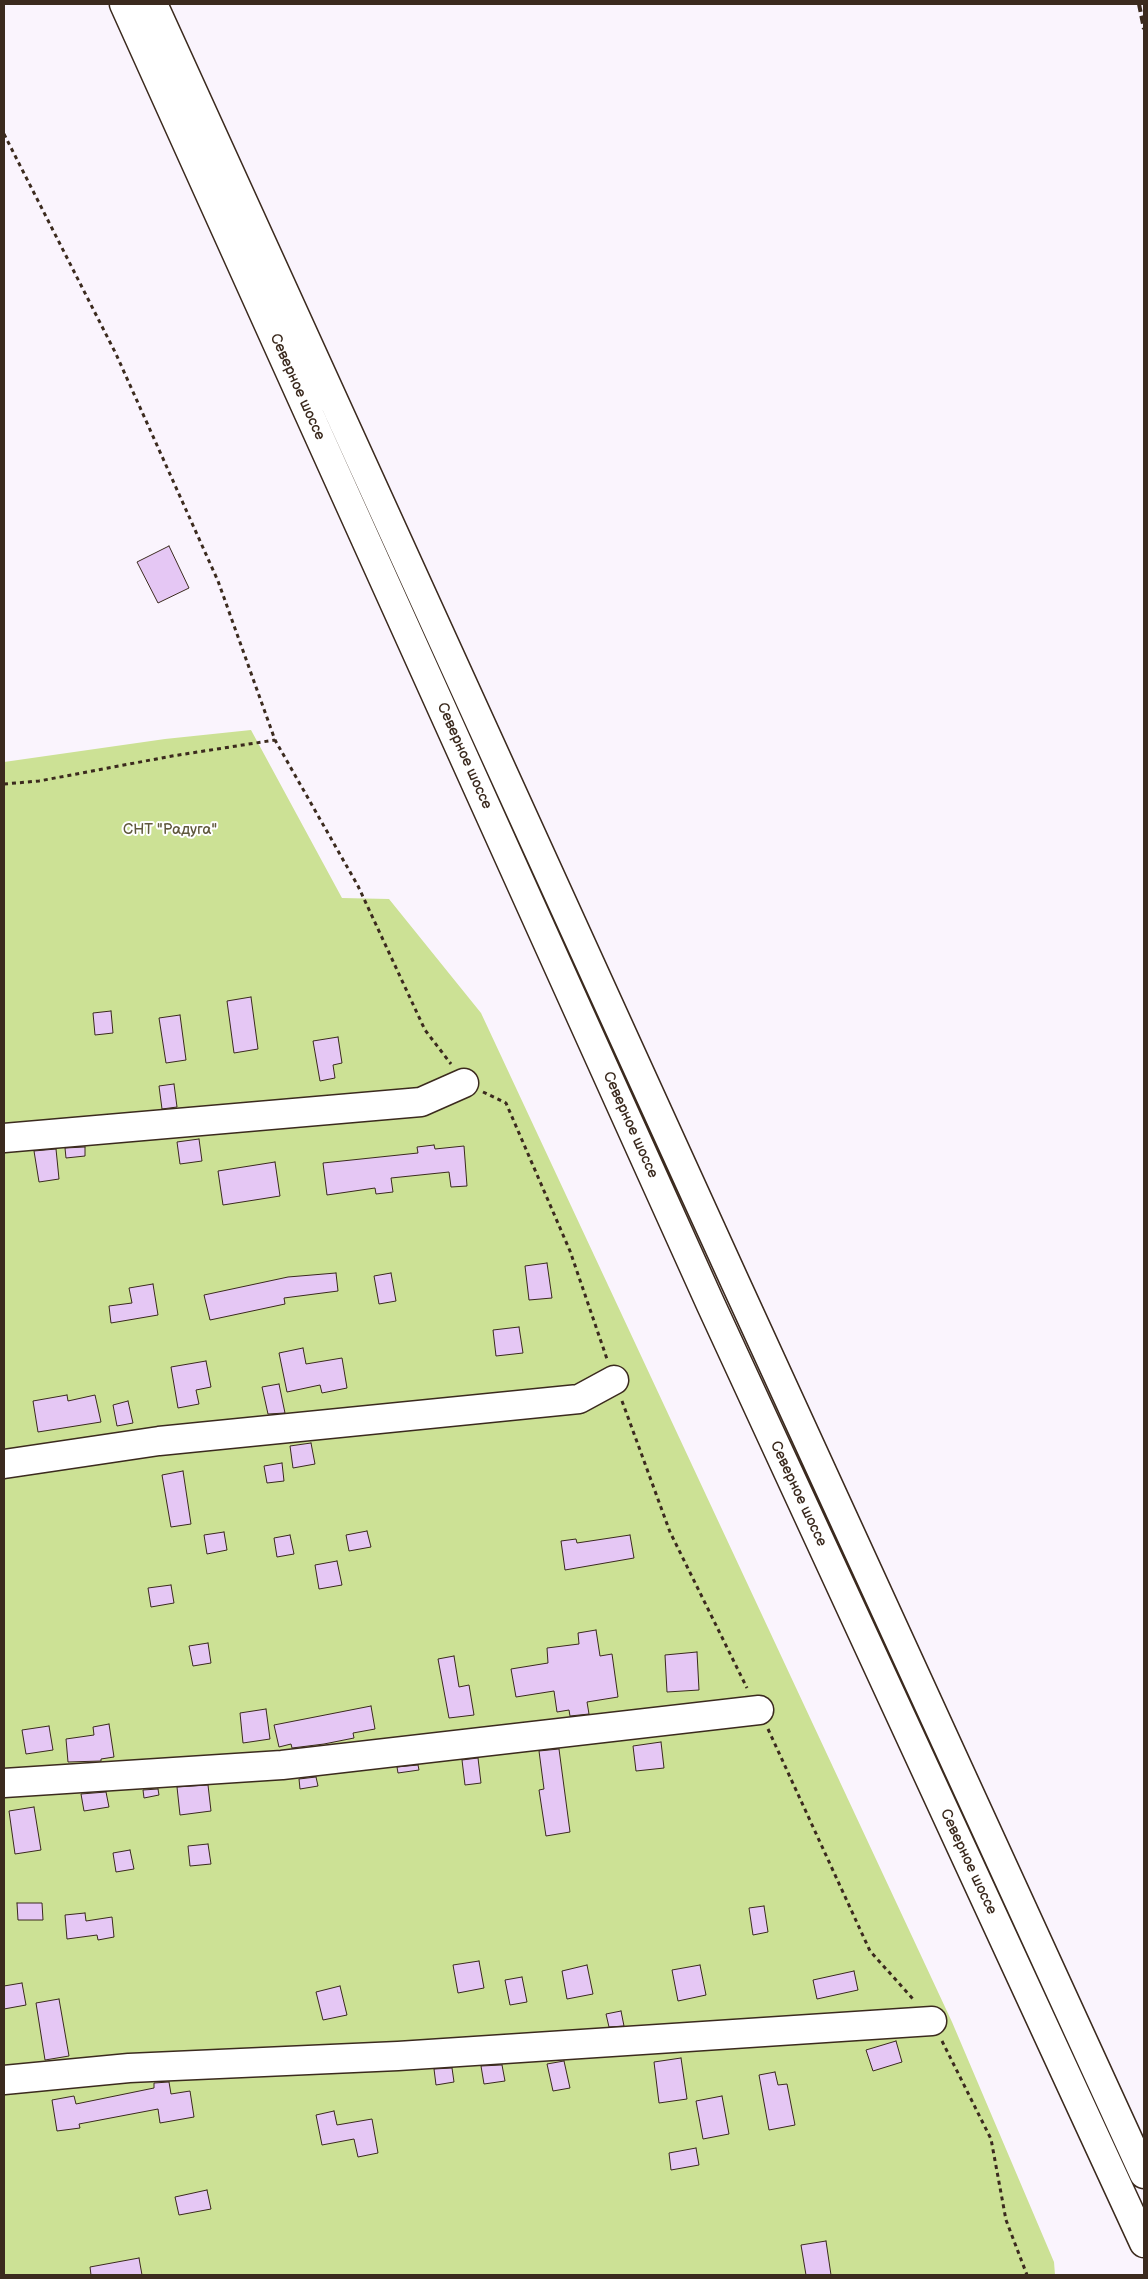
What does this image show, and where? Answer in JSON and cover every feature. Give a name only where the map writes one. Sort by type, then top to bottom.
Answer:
[{"type":"main road","name":"Северное шоссе","points":[[124,4],[711,1305],[1144,2243]]},
{"type":"main road","name":"Северное шоссе","points":[[153,4],[740,1293],[1144,2174]]},
{"type":"main road","points":[[4,1138],[421,1102],[464,1083]]},
{"type":"main road","points":[[4,1464],[159,1442],[579,1399],[614,1380]]},
{"type":"main road","points":[[4,1783],[282,1765],[759,1710]]},
{"type":"main road","points":[[4,2080],[129,2068],[398,2056],[932,2020]]},
{"type":"path","points":[[4,134],[116,354],[218,581],[275,740],[358,886],[425,1030],[464,1083],[506,1104],[570,1251],[614,1380],[670,1532],[759,1710],[870,1950],[932,2020],[991,2139],[1006,2220],[1027,2275]]},
{"type":"path","points":[[4,784],[39,781],[172,756],[275,740]]},
{"type":"green space","name":"СНТ \"Радуга\"","points":[[251,730],[342,898],[389,899],[481,1013],[952,2022],[1054,2262],[1055,2275],[4,2275],[4,762],[165,739]]},
{"type":"building","points":[[169,546],[189,588],[158,603],[137,562]]},
{"type":"building","points":[[251,997],[258,1049],[234,1053],[227,1001]]},
{"type":"building","points":[[111,1011],[113,1033],[95,1035],[93,1013]]},
{"type":"building","points":[[180,1015],[186,1060],[166,1063],[159,1018]]},
{"type":"building","points":[[338,1037],[342,1063],[333,1065],[335,1078],[320,1081],[313,1041]]},
{"type":"building","points":[[174,1084],[177,1107],[162,1109],[159,1086]]},
{"type":"building","points":[[199,1139],[202,1161],[180,1164],[177,1142]]},
{"type":"building","points":[[434,1145],[435,1149],[464,1146],[467,1186],[451,1187],[449,1172],[391,1178],[393,1192],[376,1194],[375,1188],[327,1195],[323,1163],[418,1153],[417,1147]]},
{"type":"building","points":[[85,1147],[85,1156],[66,1158],[65,1148]]},
{"type":"building","points":[[56,1149],[59,1179],[39,1182],[34,1151]]},
{"type":"building","points":[[275,1162],[280,1196],[223,1205],[218,1171]]},
{"type":"building","points":[[547,1263],[552,1298],[529,1300],[525,1266]]},
{"type":"building","points":[[336,1273],[338,1291],[284,1298],[285,1304],[210,1320],[204,1295],[288,1277]]},
{"type":"building","points":[[391,1273],[396,1301],[379,1304],[374,1276]]},
{"type":"building","points":[[153,1284],[158,1315],[111,1323],[109,1306],[132,1303],[129,1288]]},
{"type":"building","points":[[519,1327],[523,1353],[496,1356],[493,1330]]},
{"type":"building","points":[[303,1348],[306,1364],[342,1358],[347,1388],[322,1393],[320,1385],[287,1392],[279,1353]]},
{"type":"building","points":[[206,1361],[211,1387],[196,1390],[199,1404],[178,1408],[171,1367]]},
{"type":"building","points":[[279,1384],[285,1413],[268,1414],[262,1387]]},
{"type":"building","points":[[67,1395],[68,1401],[95,1395],[101,1422],[38,1432],[33,1401]]},
{"type":"building","points":[[128,1401],[133,1423],[117,1426],[113,1405]]},
{"type":"building","points":[[311,1443],[315,1464],[293,1468],[290,1446]]},
{"type":"building","points":[[282,1463],[284,1481],[267,1483],[264,1466]]},
{"type":"building","points":[[183,1471],[191,1524],[171,1527],[162,1475]]},
{"type":"building","points":[[367,1531],[371,1547],[349,1551],[346,1535]]},
{"type":"building","points":[[224,1532],[227,1550],[207,1554],[204,1535]]},
{"type":"building","points":[[290,1535],[294,1554],[277,1557],[274,1538]]},
{"type":"building","points":[[630,1535],[634,1558],[565,1570],[561,1541],[576,1539],[577,1543]]},
{"type":"building","points":[[337,1561],[342,1585],[319,1589],[315,1565]]},
{"type":"building","points":[[171,1585],[174,1603],[151,1607],[148,1588]]},
{"type":"building","points":[[596,1630],[600,1656],[612,1654],[618,1697],[587,1702],[589,1714],[570,1716],[569,1710],[557,1712],[554,1691],[516,1697],[511,1669],[548,1663],[547,1648],[579,1644],[578,1633]]},
{"type":"building","points":[[208,1643],[211,1663],[193,1666],[189,1646]]},
{"type":"building","points":[[697,1652],[699,1690],[667,1692],[665,1655]]},
{"type":"building","points":[[454,1656],[459,1687],[469,1685],[474,1715],[449,1718],[438,1659]]},
{"type":"building","points":[[371,1706],[375,1729],[353,1733],[354,1738],[324,1744],[292,1748],[291,1744],[279,1747],[274,1725]]},
{"type":"building","points":[[266,1709],[270,1739],[243,1743],[240,1713]]},
{"type":"building","points":[[109,1724],[114,1757],[101,1759],[101,1761],[68,1762],[66,1739],[94,1735],[93,1727]]},
{"type":"building","points":[[49,1726],[53,1750],[26,1754],[22,1730]]},
{"type":"building","points":[[661,1742],[664,1768],[636,1771],[633,1746]]},
{"type":"building","points":[[559,1749],[570,1832],[546,1836],[539,1790],[544,1789],[539,1751]]},
{"type":"building","points":[[478,1758],[481,1783],[465,1785],[462,1760]]},
{"type":"building","points":[[418,1765],[419,1770],[398,1773],[397,1767]]},
{"type":"building","points":[[316,1777],[318,1786],[300,1789],[299,1779]]},
{"type":"building","points":[[208,1785],[211,1811],[180,1815],[177,1787]]},
{"type":"building","points":[[158,1789],[159,1795],[144,1798],[143,1790]]},
{"type":"building","points":[[106,1792],[109,1807],[84,1811],[81,1794]]},
{"type":"building","points":[[34,1807],[41,1850],[15,1854],[9,1811]]},
{"type":"building","points":[[208,1844],[211,1864],[190,1866],[188,1846]]},
{"type":"building","points":[[130,1850],[134,1869],[116,1872],[113,1853]]},
{"type":"building","points":[[17,1903],[42,1903],[43,1920],[18,1920]]},
{"type":"building","points":[[764,1906],[768,1932],[753,1935],[749,1908]]},
{"type":"building","points":[[85,1913],[86,1921],[112,1917],[114,1937],[98,1940],[97,1935],[67,1939],[65,1915]]},
{"type":"building","points":[[479,1961],[484,1988],[458,1993],[453,1965]]},
{"type":"building","points":[[587,1965],[593,1994],[567,1999],[562,1971]]},
{"type":"building","points":[[700,1965],[706,1995],[678,2001],[672,1970]]},
{"type":"building","points":[[854,1971],[858,1990],[817,1999],[813,1980]]},
{"type":"building","points":[[522,1977],[527,2002],[510,2005],[505,1980]]},
{"type":"building","points":[[22,1983],[26,2005],[4,2009],[4,1986]]},
{"type":"building","points":[[340,1986],[347,2015],[323,2020],[316,1992]]},
{"type":"building","points":[[59,1999],[69,2056],[45,2060],[36,2003]]},
{"type":"building","points":[[621,2011],[624,2026],[609,2027],[606,2014]]},
{"type":"building","points":[[896,2041],[902,2062],[873,2071],[866,2050]]},
{"type":"building","points":[[681,2058],[687,2099],[659,2103],[654,2062]]},
{"type":"building","points":[[564,2061],[570,2088],[553,2091],[547,2064]]},
{"type":"building","points":[[502,2065],[505,2081],[484,2084],[481,2066]]},
{"type":"building","points":[[452,2068],[454,2082],[436,2085],[434,2069]]},
{"type":"building","points":[[775,2072],[778,2085],[787,2084],[795,2125],[769,2130],[759,2075]]},
{"type":"building","points":[[169,2082],[171,2094],[190,2091],[194,2117],[160,2123],[158,2109],[79,2124],[80,2128],[57,2131],[52,2100],[74,2096],[76,2104],[154,2088],[154,2083]]},
{"type":"building","points":[[722,2096],[729,2134],[703,2139],[696,2101]]},
{"type":"building","points":[[334,2111],[337,2125],[372,2119],[378,2153],[358,2157],[354,2139],[322,2145],[316,2115]]},
{"type":"building","points":[[696,2148],[699,2165],[671,2170],[669,2153]]},
{"type":"building","points":[[207,2190],[211,2209],[179,2215],[175,2197]]},
{"type":"building","points":[[826,2241],[831,2275],[806,2275],[801,2245]]},
{"type":"building","points":[[139,2258],[142,2275],[91,2275],[90,2267]]},
{"type":"railway","points":[[1139,4],[1144,29]]}]
